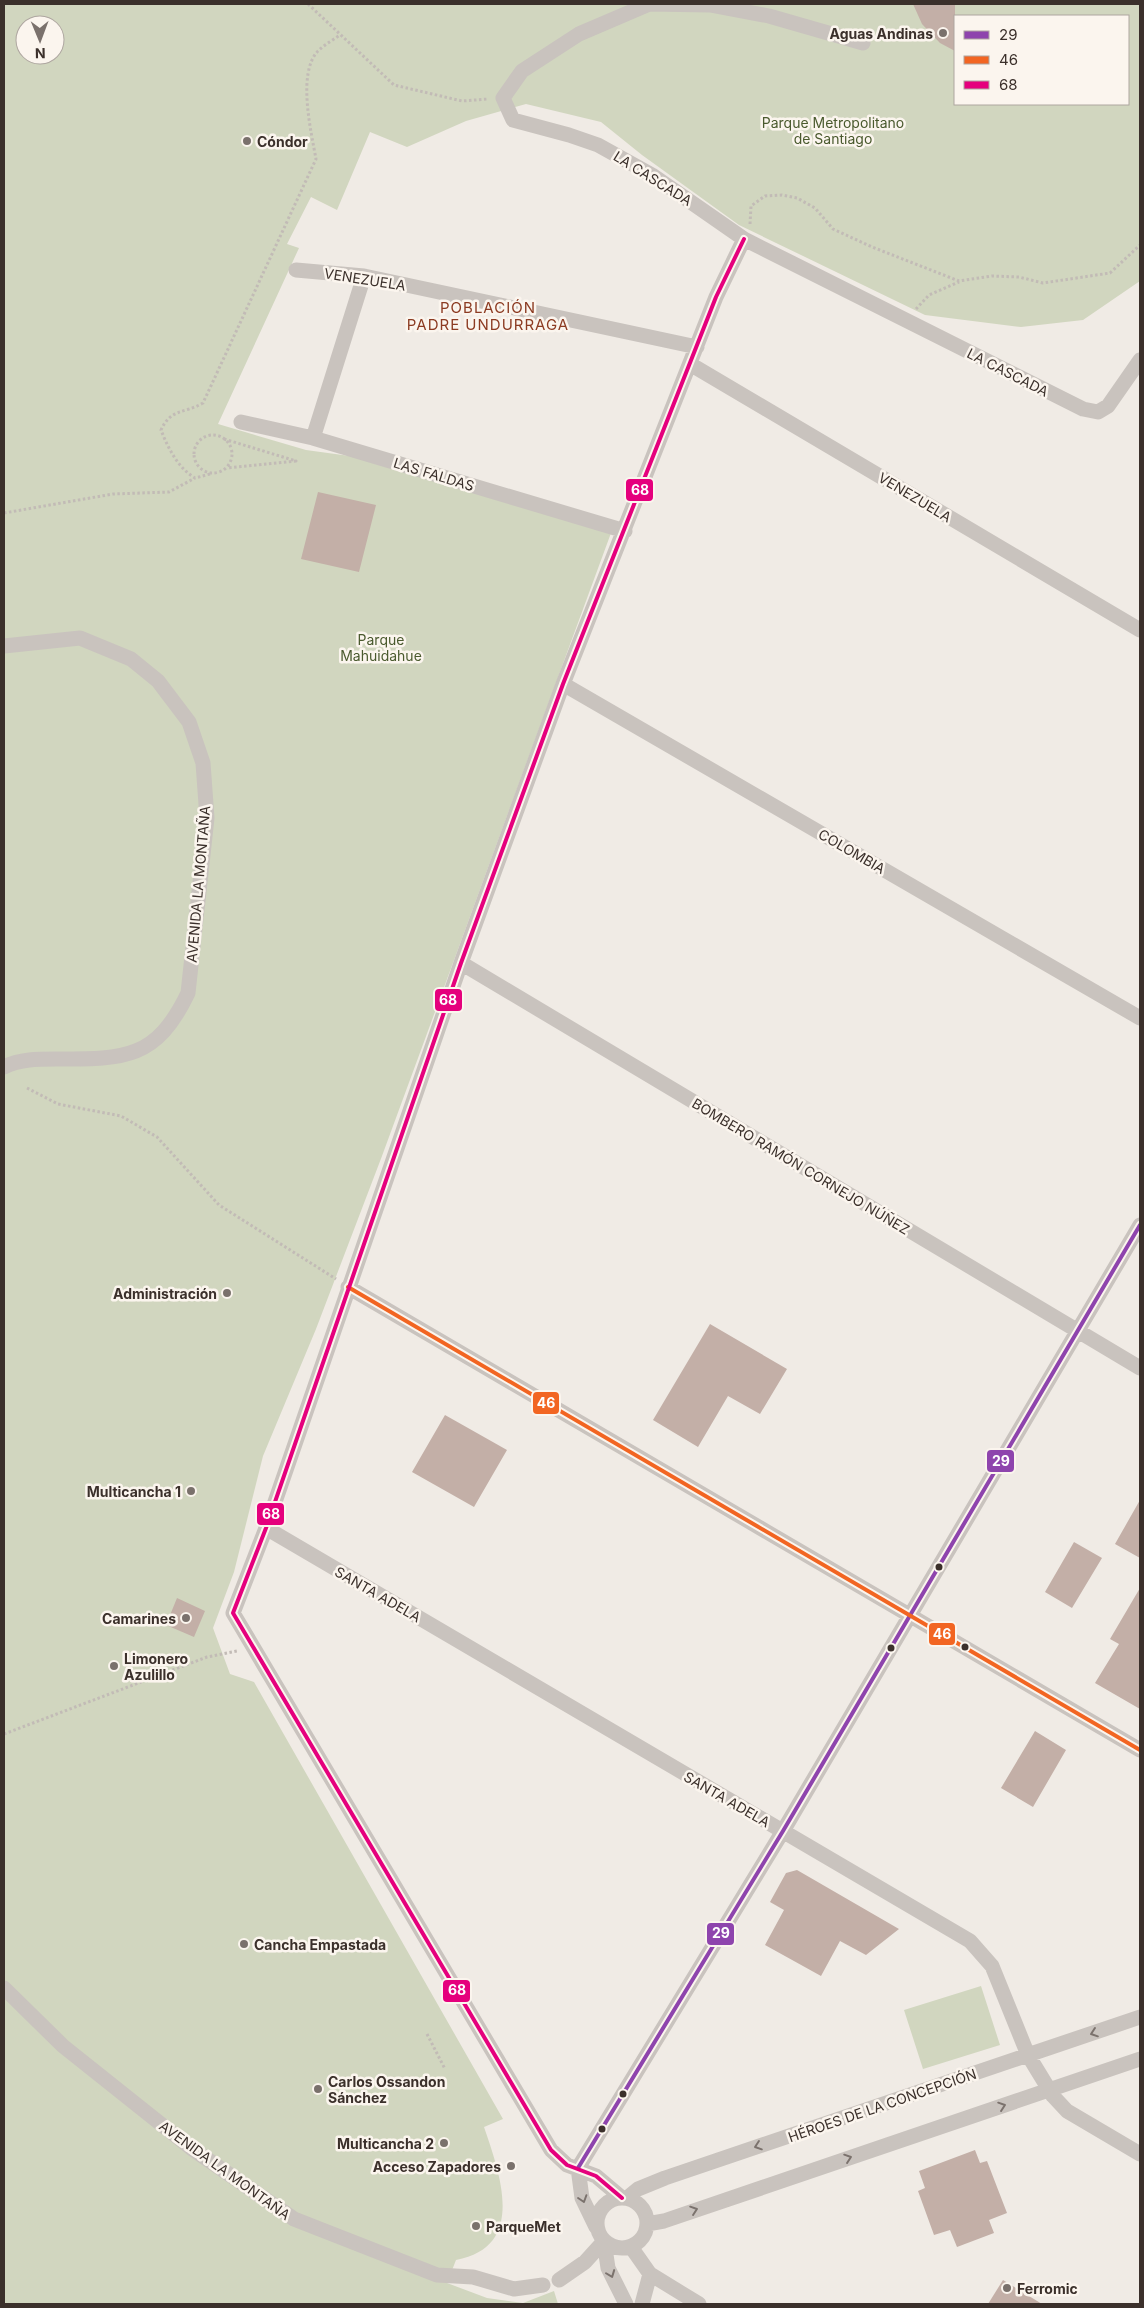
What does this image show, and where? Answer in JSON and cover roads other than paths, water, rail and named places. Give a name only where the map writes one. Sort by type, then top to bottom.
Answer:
[{"type":"street","name":"LA CASCADA","points":[[863,43],[769,16],[710,5],[649,4],[579,34],[554,50],[522,71],[503,98],[513,120],[569,135],[606,149],[652,175],[744,239],[1082,409],[1098,412],[1108,406],[1140,360]]},
{"type":"street","points":[[604,2241],[614,2248],[631,2247],[644,2235],[647,2224],[642,2207],[625,2198],[596,2176],[567,2164],[551,2150],[233,1613],[266,1528],[461,963],[563,684],[690,364],[730,267],[744,239]]},
{"type":"street","name":"VENEZUELA","points":[[296,270],[364,276],[697,347]]},
{"type":"street","points":[[313,438],[364,276]]},
{"type":"street","name":"VENEZUELA","points":[[690,364],[1138,624]]},
{"type":"street","name":"LAS FALDAS","points":[[241,422],[313,438],[625,531]]},
{"type":"street","name":"AVENIDA LA MONTAÑA","points":[[4,646],[80,638],[131,659],[158,680],[189,722],[203,763],[207,818],[188,992],[175,1019],[153,1042],[122,1057],[34,1059],[4,1067]]},
{"type":"street","name":"COLOMBIA","points":[[563,684],[1140,1018]]},
{"type":"street","name":"BOMBERO RAMÓN CORNEJO NÚÑEZ","points":[[461,963],[1140,1368]]},
{"type":"street","points":[[626,2304],[608,2268],[604,2241],[582,2198],[578,2168],[783,1831],[1140,1225]]},
{"type":"street","points":[[348,1287],[1140,1750]]},
{"type":"street","name":"SANTA ADELA","points":[[266,1528],[961,1935],[978,1948],[998,1977],[1028,2056],[1049,2090],[1068,2111],[1140,2154]]},
{"type":"street","name":"AVENIDA LA MONTAÑA","points":[[4,1988],[63,2046],[191,2148],[294,2220],[436,2275],[473,2277],[514,2289],[543,2285]]},
{"type":"street","name":"HÉROES DE LA CONCEPCIÓN","points":[[625,2198],[638,2189],[665,2178],[1140,2017]]},
{"type":"street","points":[[647,2224],[664,2221],[1140,2058]]},
{"type":"street","points":[[596,2227],[598,2214],[605,2204],[625,2198]]},
{"type":"street","points":[[560,2280],[585,2262],[604,2241]]},
{"type":"street","points":[[631,2247],[650,2274],[699,2304]]},
{"type":"street","points":[[642,2304],[650,2274]]},
{"type":"place","name":"Aguas Andinas","points":[[943,33]]},
{"type":"place","name":"Cóndor","points":[[247,141]]},
{"type":"place","name":"Administración","points":[[227,1293]]},
{"type":"place","name":"Multicancha 1","points":[[191,1491]]},
{"type":"place","name":"Camarines","points":[[186,1618]]},
{"type":"place","name":"Limonero Azulillo","points":[[114,1666]]},
{"type":"place","name":"Cancha Empastada","points":[[244,1944]]},
{"type":"place","name":"Carlos Ossandon Sánchez","points":[[318,2089]]},
{"type":"place","name":"Multicancha 2","points":[[444,2143]]},
{"type":"place","name":"Acceso Zapadores","points":[[511,2166]]},
{"type":"place","name":"ParqueMet","points":[[476,2226]]},
{"type":"place","name":"Ferromic","points":[[1007,2288]]},
{"type":"district","name":"POBLACIÓN PADRE UNDURRAGA","points":[[488,316]]},
{"type":"park label","name":"Parque Metropolitano de Santiago","points":[[833,130]]},
{"type":"park label","name":"Parque Mahuidahue","points":[[381,648]]}]
